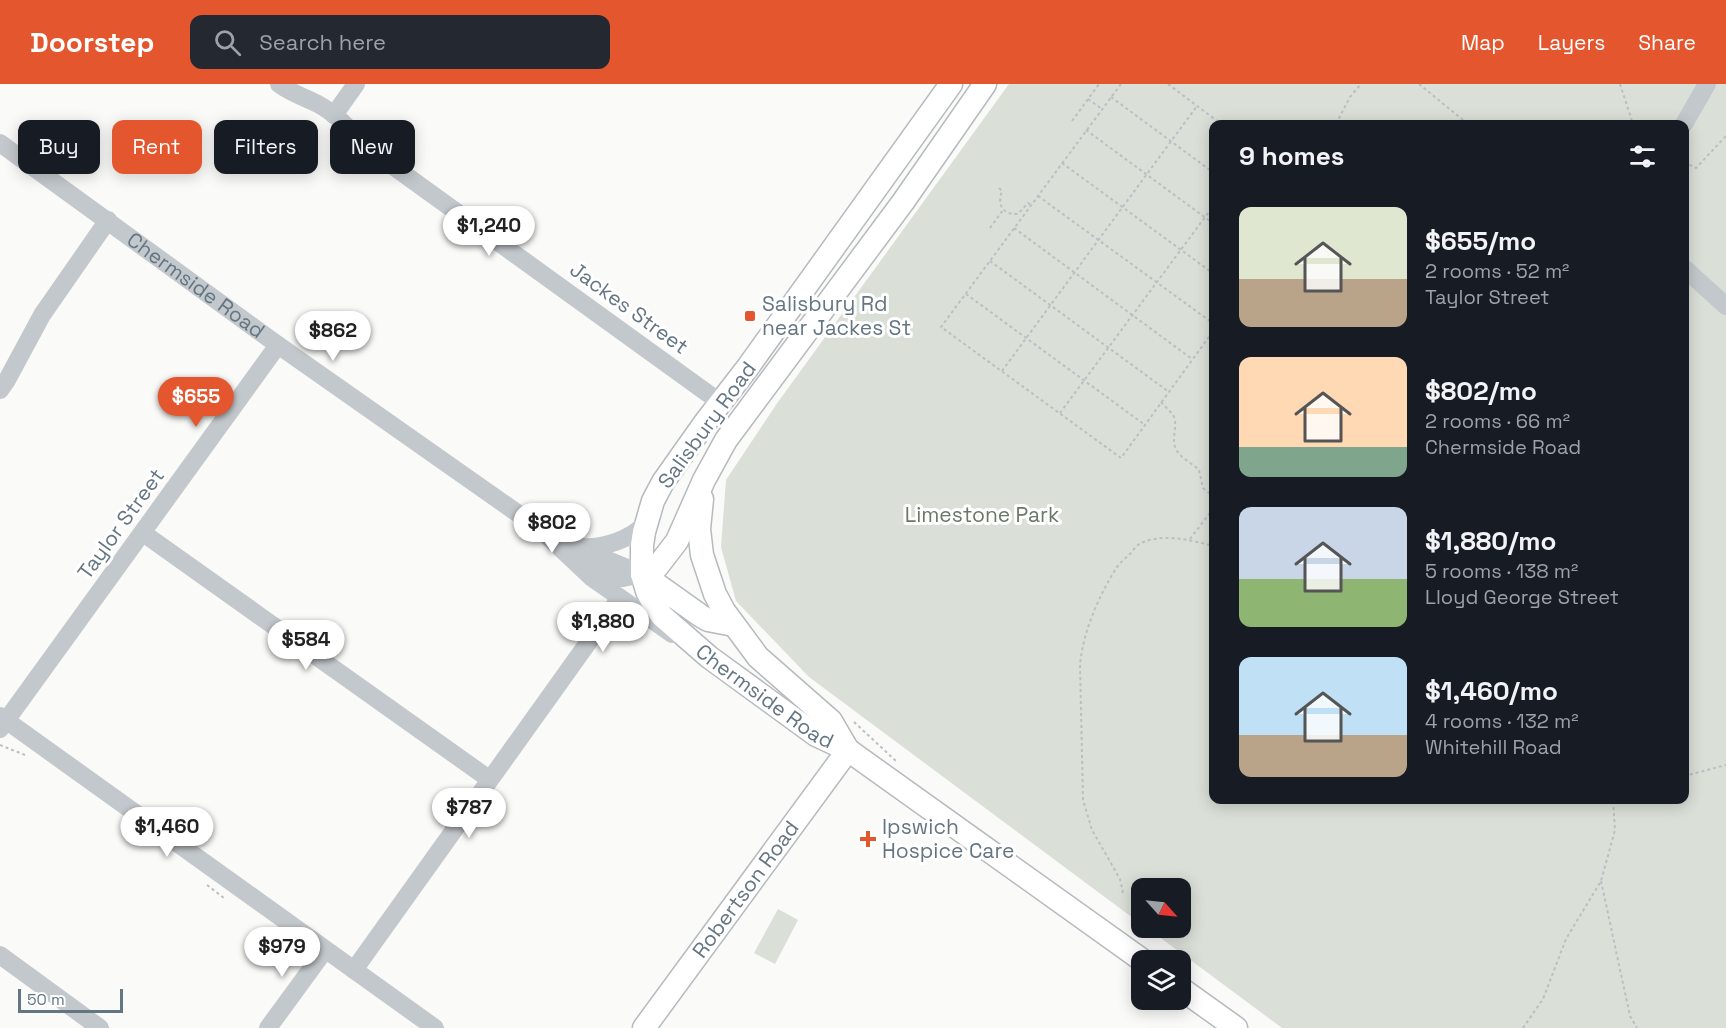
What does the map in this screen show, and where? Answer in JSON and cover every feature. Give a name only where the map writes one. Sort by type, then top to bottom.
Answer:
[{"type":"main road","name":"Salisbury Road","points":[[709,657],[662,616],[647,591],[642,574],[642,545],[653,501],[663,482],[951,84]]},
{"type":"main road","name":"Salisbury Road","points":[[642,574],[657,567],[677,541],[720,450],[903,202],[985,84]]},
{"type":"main road","points":[[721,403],[742,419]]},
{"type":"main road","name":"Salisbury Road","points":[[710,468],[699,514],[702,555],[715,594],[736,628]]},
{"type":"main road","name":"Chermside Road","points":[[642,574],[701,616],[736,628],[758,657],[831,721],[848,750]]},
{"type":"main road","name":"Chermside Road","points":[[709,657],[816,735],[848,750],[1131,952]]},
{"type":"main road","name":"Robertson Road","points":[[644,1028],[848,750]]},
{"type":"main road","points":[[1191,996],[1236,1028]]},
{"type":"street","name":"Jackes Street","points":[[279,84],[334,115],[361,143],[721,403]]},
{"type":"street","points":[[334,115],[356,84]]},
{"type":"street","points":[[1686,120],[1707,84]]},
{"type":"street","name":"Chermside Road","points":[[0,142],[278,345],[540,530],[573,550],[627,566],[642,574]]},
{"type":"street","points":[[0,390],[6,366],[108,220]]},
{"type":"street","points":[[1689,273],[1726,306]]},
{"type":"street","name":"Taylor Street","points":[[2,722],[143,533],[278,345]]},
{"type":"street","points":[[573,550],[602,545],[628,537],[638,532],[646,522]]},
{"type":"street","points":[[143,533],[489,779]]},
{"type":"street","name":"Chermside Road","points":[[573,550],[592,578],[659,626],[709,657]]},
{"type":"street","points":[[354,970],[620,598]]},
{"type":"street","points":[[2,722],[354,970],[411,1021],[435,1028]]},
{"type":"street","points":[[268,1028],[325,950]]},
{"type":"street","points":[[0,955],[100,1028]]},
{"type":"path","points":[[1072,121],[1099,84]]},
{"type":"path","points":[[1121,84],[941,327],[1121,458],[1209,337]]},
{"type":"path","points":[[1168,84],[1216,120]]},
{"type":"path","points":[[1338,120],[1350,97],[1362,84]]},
{"type":"path","points":[[1419,84],[1463,120]]},
{"type":"path","points":[[1620,84],[1632,120]]},
{"type":"path","points":[[1111,97],[1209,169]]},
{"type":"path","points":[[1088,99],[1101,110]]},
{"type":"path","points":[[1002,371],[1197,106]]},
{"type":"path","points":[[1086,130],[1209,220]]},
{"type":"path","points":[[1689,164],[1696,168],[1726,136]]},
{"type":"path","points":[[1062,163],[1209,270]]},
{"type":"path","points":[[999,188],[1002,191],[1000,200],[1003,210],[1008,214],[1018,214],[1028,203],[1031,205]]},
{"type":"path","points":[[1038,195],[1209,320]]},
{"type":"path","points":[[990,228],[1003,210]]},
{"type":"path","points":[[1060,414],[1209,211]]},
{"type":"path","points":[[1014,228],[1192,359]]},
{"type":"path","points":[[990,261],[1168,392]]},
{"type":"path","points":[[966,294],[1144,424]]},
{"type":"path","points":[[1161,402],[1173,415],[1176,424],[1173,436],[1175,448],[1199,470],[1203,488],[1209,493]]},
{"type":"path","points":[[1190,540],[1209,514]]},
{"type":"path","points":[[1123,893],[1120,879],[1092,830],[1083,800],[1080,665],[1082,647],[1100,600],[1116,568],[1139,544],[1163,537],[1209,545]]},
{"type":"path","points":[[850,718],[899,763]]},
{"type":"path","points":[[1689,775],[1726,765]]},
{"type":"path","points":[[1523,1028],[1543,999],[1566,939],[1601,881],[1615,830],[1613,804]]},
{"type":"path","points":[[1601,881],[1629,1016],[1637,1028]]},
{"type":"green space","name":"Limestone Park","points":[[1009,84],[1726,84],[1726,1028],[1282,1028],[1191,960],[1191,950],[1177,950],[1161,938],[1191,938],[1191,878],[1131,878],[1131,917],[809,677],[736,601],[721,547],[726,480],[778,402]]},
{"type":"green space","points":[[778,909],[798,920],[775,964],[754,953]]},
{"type":"place","name":"Salisbury Rd near Jackes St","points":[[750,316]]},
{"type":"place","name":"Ipswich Hospice Care","points":[[868,839]]}]
